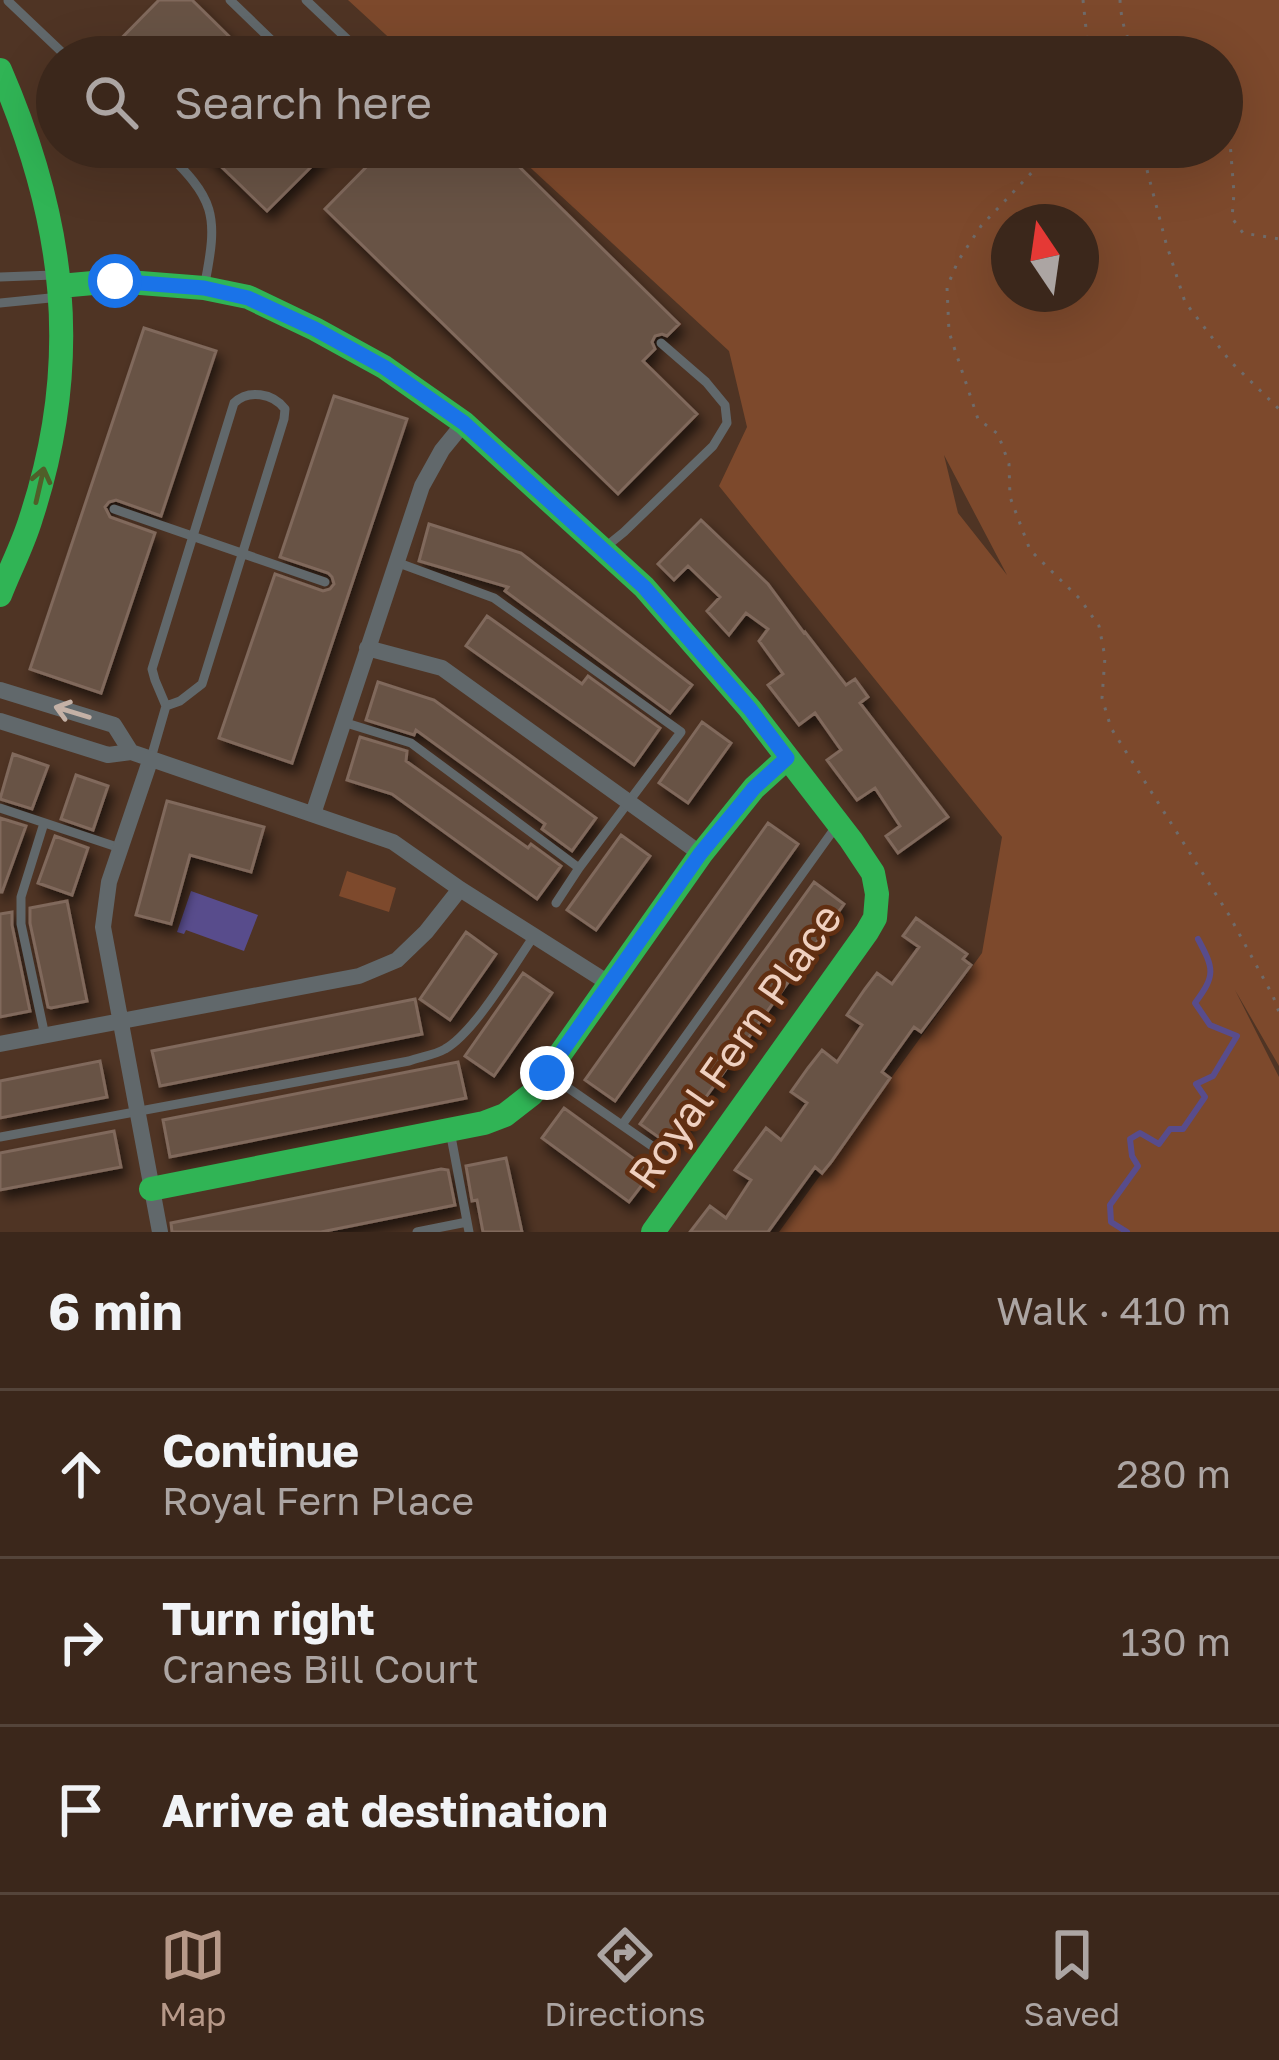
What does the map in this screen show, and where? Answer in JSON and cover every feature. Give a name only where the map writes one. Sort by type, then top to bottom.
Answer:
[{"type":"street","points":[[0,70],[36,159]]},
{"type":"street","points":[[0,595],[34,510],[61,377],[60,286],[40,168]]},
{"type":"street","name":"Royal Fern Place","points":[[60,286],[115,281],[204,288],[248,298],[384,367],[464,423],[644,587],[750,709],[873,873],[878,895],[875,918],[652,1232]]},
{"type":"street","points":[[313,814],[422,486],[464,423]]},
{"type":"street","points":[[367,647],[442,668],[700,854]]},
{"type":"street","points":[[0,690],[114,725],[131,752]]},
{"type":"street","points":[[0,721],[108,755],[131,752],[151,758],[393,842],[610,985]]},
{"type":"street","points":[[151,758],[109,882],[103,927],[160,1232]]},
{"type":"street","points":[[151,1190],[484,1124],[506,1115],[532,1094],[700,854],[754,788],[787,758]]},
{"type":"street","points":[[0,1044],[358,976],[397,960],[460,889]]},
{"type":"lane","points":[[0,6],[9,0],[46,36]]},
{"type":"lane","points":[[230,0],[267,36]]},
{"type":"lane","points":[[306,0],[344,36]]},
{"type":"lane","points":[[182,168],[200,186],[211,213],[213,244],[204,288]]},
{"type":"lane","points":[[0,277],[60,286]]},
{"type":"lane","points":[[0,303],[60,286]]},
{"type":"lane","points":[[603,549],[713,446],[727,423],[725,405],[661,343]]},
{"type":"lane","points":[[151,758],[166,706],[152,669],[234,404],[251,392],[281,403],[285,410],[202,684],[166,706]]},
{"type":"lane","points":[[115,509],[325,582]]},
{"type":"lane","points":[[396,562],[494,598],[681,732],[556,903]]},
{"type":"lane","points":[[343,722],[411,743],[579,868]]},
{"type":"lane","points":[[0,808],[120,848]]},
{"type":"lane","points":[[44,823],[21,897],[21,924],[45,1036]]},
{"type":"lane","points":[[622,1125],[838,824]]},
{"type":"lane","points":[[0,1137],[443,1051],[479,1013],[534,936]]},
{"type":"lane","points":[[547,1073],[652,1146]]},
{"type":"lane","points":[[417,1232],[468,1227],[450,1130]]},
{"type":"path","points":[[1083,0],[1087,36]]},
{"type":"path","points":[[1120,0],[1127,36]]},
{"type":"path","points":[[1036,168],[981,226],[958,261],[947,287],[949,332],[978,419],[998,434],[1009,464],[1010,497],[1030,550],[1100,626],[1105,657],[1102,698],[1112,728],[1229,915],[1279,1012]]},
{"type":"path","points":[[1146,168],[1185,302],[1230,361],[1279,409]]},
{"type":"path","points":[[1232,168],[1232,218],[1243,233],[1279,238]]},
{"type":"shaded area","points":[[348,0],[1279,0],[1279,1066],[1235,990],[1279,1077],[1279,1232],[779,1232],[982,953],[1002,837],[719,486],[747,427],[729,351],[531,168],[1243,168],[1243,36],[387,36]],"holes":[[[944,455],[1007,575],[958,513]]]},
{"type":"shaded area","points":[[347,871],[396,888],[389,912],[339,896]]},
{"type":"shaded area","points":[[191,891],[258,915],[244,951],[186,930],[177,932]]},
{"type":"building","points":[[159,0],[192,0],[229,36],[124,36]]},
{"type":"building","points":[[223,168],[310,168],[267,211]]},
{"type":"building","points":[[365,168],[520,168],[679,324],[667,336],[655,336],[655,349],[643,361],[697,414],[618,494],[325,209]]},
{"type":"building","points":[[144,328],[216,351],[161,516],[116,500],[105,507],[110,517],[155,533],[101,693],[30,669]]},
{"type":"building","points":[[334,396],[407,419],[292,763],[219,738],[275,574],[323,591],[334,584],[328,573],[280,557]]},
{"type":"building","points":[[701,520],[768,584],[846,685],[855,679],[868,697],[860,703],[948,817],[898,853],[886,836],[900,826],[875,788],[857,800],[827,760],[841,750],[815,713],[799,725],[768,685],[783,674],[759,641],[768,629],[746,613],[729,635],[707,611],[720,597],[688,566],[674,580],[658,564]]},
{"type":"building","points":[[429,524],[521,553],[692,685],[670,713],[505,591],[508,587],[419,561]]},
{"type":"building","points":[[487,616],[582,684],[588,676],[660,728],[634,765],[466,646]]},
{"type":"building","points":[[378,682],[434,700],[596,818],[572,851],[542,829],[545,824],[416,730],[414,735],[366,720]]},
{"type":"building","points":[[702,722],[731,743],[688,803],[659,783]]},
{"type":"building","points":[[360,737],[407,751],[406,761],[528,848],[531,844],[561,866],[537,899],[392,794],[347,780]]},
{"type":"building","points":[[13,754],[48,766],[32,809],[0,799]]},
{"type":"building","points":[[76,775],[108,786],[93,830],[61,819]]},
{"type":"building","points":[[167,801],[264,827],[251,872],[190,855],[171,924],[136,915]]},
{"type":"building","points":[[0,818],[26,826],[2,892],[0,892]]},
{"type":"building","points":[[768,823],[798,844],[615,1101],[585,1080]]},
{"type":"building","points":[[621,835],[650,856],[596,930],[567,910]]},
{"type":"building","points":[[55,836],[88,848],[72,895],[38,883]]},
{"type":"building","points":[[814,882],[844,904],[671,1146],[640,1124]]},
{"type":"building","points":[[67,901],[87,1001],[51,1008],[30,908]]},
{"type":"building","points":[[12,912],[30,1011],[0,1017],[0,914]]},
{"type":"building","points":[[916,918],[967,954],[963,959],[971,965],[921,1032],[914,1027],[882,1072],[890,1078],[831,1162],[822,1173],[815,1167],[768,1232],[690,1232],[710,1206],[726,1218],[751,1180],[735,1170],[766,1128],[781,1140],[807,1103],[791,1092],[808,1068],[822,1050],[837,1062],[862,1025],[847,1015],[865,989],[877,973],[892,984],[919,947],[903,936]]},
{"type":"building","points":[[466,932],[496,954],[450,1020],[420,999]]},
{"type":"building","points":[[523,973],[552,993],[494,1076],[465,1056]]},
{"type":"building","points":[[415,999],[422,1034],[160,1086],[152,1051]]},
{"type":"building","points":[[100,1061],[107,1097],[0,1118],[0,1081]]},
{"type":"building","points":[[458,1062],[466,1098],[170,1157],[163,1120]]},
{"type":"building","points":[[564,1108],[652,1172],[629,1202],[542,1138]]},
{"type":"building","points":[[114,1131],[121,1167],[0,1190],[0,1153]]},
{"type":"building","points":[[506,1158],[522,1232],[483,1232],[466,1166]]},
{"type":"building","points":[[448,1170],[455,1205],[321,1232],[172,1232],[171,1223]]},
{"type":"waterway","points":[[1127,1232],[1111,1222],[1110,1205],[1138,1166],[1130,1139],[1140,1133],[1159,1144],[1170,1129],[1183,1129],[1205,1097],[1196,1084],[1213,1076],[1237,1036],[1210,1025],[1195,1003],[1210,972],[1198,939]]},
{"type":"traffic: fast","points":[[0,70],[40,181],[52,236],[61,346],[47,460],[28,528],[0,595]]},
{"type":"traffic: fast","points":[[60,286],[115,281],[204,288],[248,297],[384,367],[464,423],[644,587],[750,709],[873,873],[875,918],[867,932],[653,1232]]},
{"type":"traffic: fast","points":[[151,1189],[505,1115],[532,1094],[701,854],[754,788],[787,758]]},
{"type":"route","points":[[115,281],[204,288],[248,298],[384,367],[464,423],[644,587],[787,758],[754,788],[700,854],[547,1073]]}]
